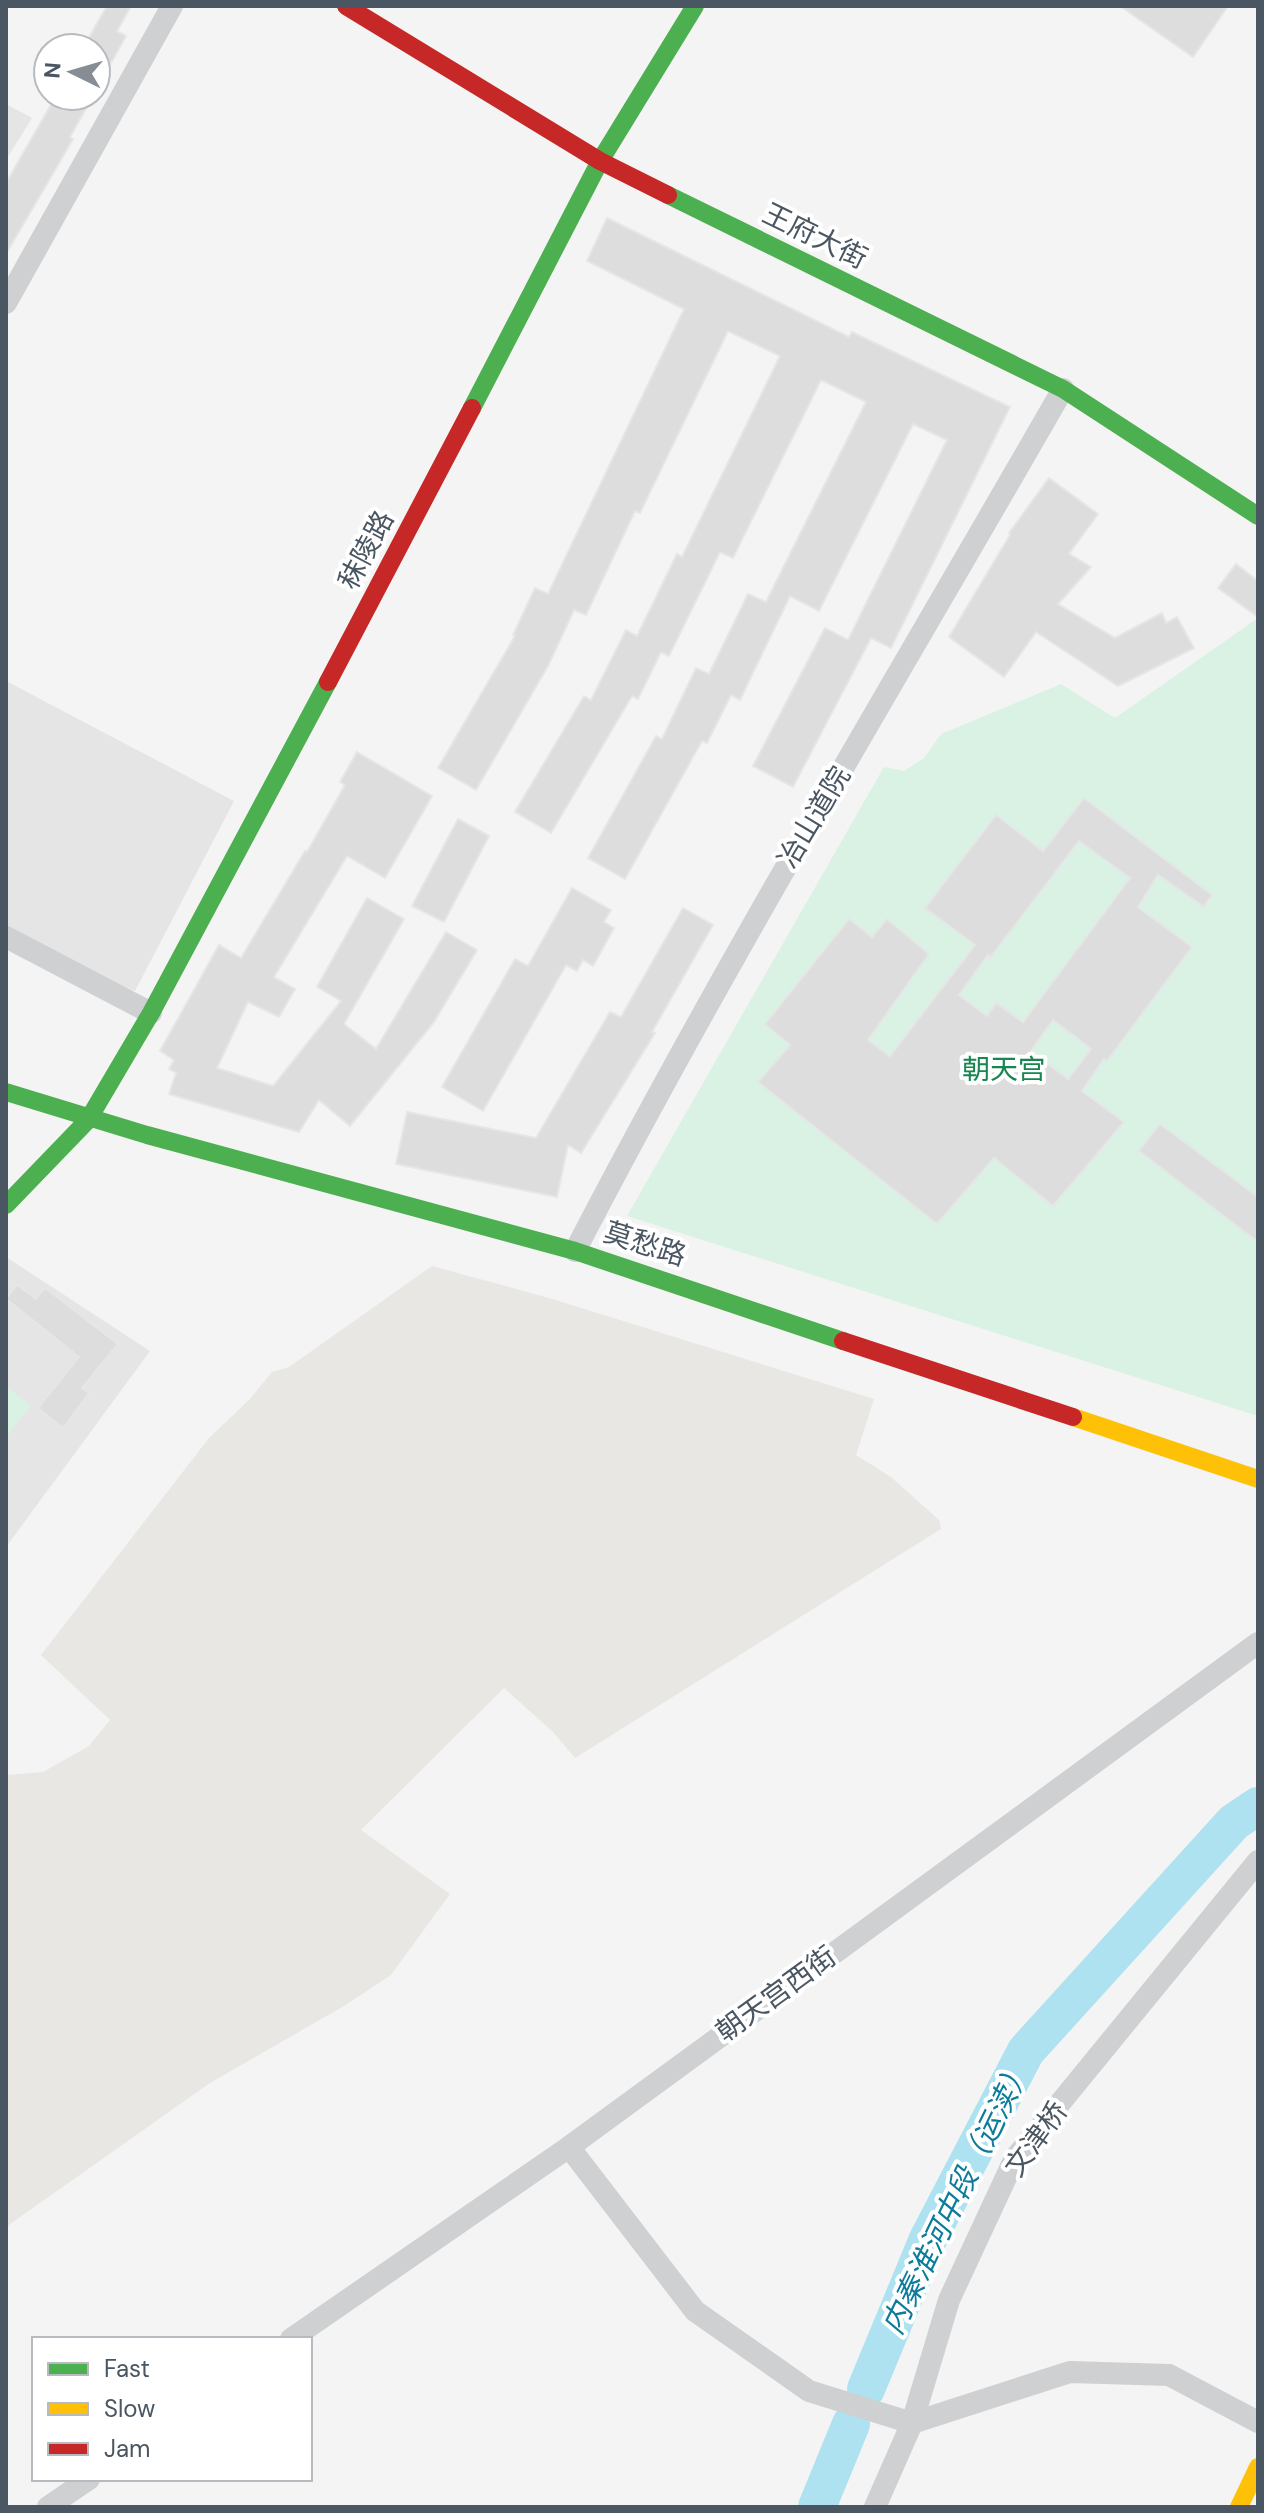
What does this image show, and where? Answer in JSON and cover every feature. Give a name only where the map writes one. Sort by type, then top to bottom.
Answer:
[{"type":"street","points":[[6,303],[172,6]]},
{"type":"street","name":"王府大街","points":[[346,6],[600,161],[1063,389],[1258,516]]},
{"type":"street","name":"秣陵路","points":[[6,1205],[88,1120],[151,1013],[374,596],[600,161],[695,6]]},
{"type":"street","name":"冶山道院","points":[[575,1251],[772,888],[1063,389]]},
{"type":"street","points":[[6,937],[151,1013]]},
{"type":"street","name":"莫愁路","points":[[6,1092],[88,1120],[495,1226],[1258,1479]]},
{"type":"street","name":"朝天宫西街","points":[[294,2337],[569,2147],[1258,1643]]},
{"type":"street","name":"文津桥","points":[[875,2507],[912,2423],[949,2300],[1015,2158],[1258,1861]]},
{"type":"street","points":[[569,2147],[695,2311],[809,2391],[912,2423],[1070,2372],[1169,2375],[1258,2422]]},
{"type":"street","points":[[1239,2507],[1258,2467]]},
{"type":"street","points":[[48,2507],[86,2481]]},
{"type":"shaded area","points":[[6,104],[32,118],[6,160]]},
{"type":"shaded area","points":[[6,681],[234,801],[135,991],[28,949],[6,937]]},
{"type":"shaded area","points":[[6,1257],[150,1351],[6,1547]]},
{"type":"shaded area","points":[[432,1266],[549,1298],[874,1399],[856,1455],[891,1477],[939,1520],[941,1529],[575,1758],[553,1732],[504,1688],[361,1830],[450,1894],[391,1975],[344,2006],[210,2083],[6,2227],[6,1775],[43,1772],[89,1746],[110,1720],[41,1655],[209,1438],[250,1399],[272,1372],[289,1367]]},
{"type":"green space","name":"朝天宫","points":[[1258,618],[1258,1416],[627,1216],[884,767],[904,771],[924,758],[941,734],[1061,684],[1115,718]]},
{"type":"green space","points":[[6,1386],[31,1406],[6,1437]]},
{"type":"building","points":[[107,6],[131,6],[117,31],[126,36],[112,61],[112,32],[92,32]]},
{"type":"building","points":[[1120,6],[1228,6],[1193,57]]},
{"type":"building","points":[[47,112],[84,112],[70,137],[73,139],[6,254],[6,183]]},
{"type":"building","points":[[607,218],[849,337],[852,332],[1010,407],[891,648],[871,638],[793,787],[753,766],[825,628],[848,640],[947,440],[913,424],[819,611],[790,596],[740,700],[731,695],[707,743],[702,741],[625,879],[588,858],[656,736],[662,739],[696,668],[709,674],[748,594],[766,602],[866,402],[821,380],[733,558],[720,552],[669,656],[661,652],[638,699],[632,696],[551,833],[515,812],[584,696],[591,700],[626,630],[637,636],[677,554],[682,557],[780,356],[728,331],[640,513],[635,511],[586,615],[574,610],[548,666],[476,790],[438,768],[515,636],[535,588],[548,594],[684,309],[587,261]]},
{"type":"building","points":[[1049,478],[1098,514],[1069,554],[1091,567],[1058,604],[1115,638],[1162,613],[1166,623],[1177,617],[1194,648],[1118,686],[1036,632],[1004,677],[949,637],[1009,533]]},
{"type":"building","points":[[1236,564],[1258,581],[1258,617],[1218,588]]},
{"type":"building","points":[[357,752],[432,796],[385,878],[347,856],[274,977],[295,989],[279,1017],[248,1002],[217,1068],[273,1086],[341,1001],[317,987],[367,898],[404,919],[344,1024],[376,1049],[446,932],[477,950],[434,1022],[350,1126],[319,1100],[299,1132],[169,1094],[176,1073],[169,1069],[174,1060],[160,1051],[219,945],[241,958],[345,785],[340,782]]},
{"type":"building","points":[[1084,798],[1212,895],[1204,907],[1158,875],[1138,907],[1192,947],[1082,1091],[1124,1122],[1053,1206],[994,1158],[937,1224],[758,1082],[790,1045],[765,1024],[849,919],[872,937],[887,919],[929,954],[868,1040],[890,1056],[975,945],[925,908],[996,815],[1043,851]],"holes":[[[1079,841],[1130,878],[1023,1022],[996,1003],[987,1016],[959,995]],[[1053,1020],[1091,1049],[1068,1079],[1031,1051]]]},
{"type":"building","points":[[458,819],[489,836],[444,922],[412,906]]},
{"type":"building","points":[[572,888],[611,910],[604,922],[614,928],[593,966],[583,960],[577,971],[566,965],[483,1111],[442,1087],[515,959],[528,966]]},
{"type":"building","points":[[683,908],[713,925],[652,1032],[655,1033],[581,1153],[568,1145],[557,1197],[396,1164],[407,1112],[536,1138],[610,1012],[621,1017]]},
{"type":"building","points":[[1160,1124],[1258,1197],[1258,1242],[1139,1151]]},
{"type":"building","points":[[17,1285],[36,1299],[45,1288],[118,1344],[82,1388],[89,1393],[63,1428],[38,1408],[79,1357],[6,1299]]},
{"type":"waterway","name":"内秦淮河中段（运渎）","points":[[866,2389],[928,2239],[1026,2051],[1234,1822],[1258,1806]]},
{"type":"waterway","points":[[817,2507],[851,2424]]},
{"type":"traffic: fast","points":[[472,408],[600,161],[695,6]]},
{"type":"traffic: fast","points":[[668,195],[1063,389],[1258,516]]},
{"type":"traffic: fast","points":[[6,1205],[88,1120],[151,1013],[328,682]]},
{"type":"traffic: fast","points":[[6,1092],[147,1135],[575,1251],[843,1341]]},
{"type":"traffic: slow","points":[[1073,1417],[1258,1479]]},
{"type":"traffic: slow","points":[[1239,2507],[1258,2467]]},
{"type":"traffic: jam","points":[[346,6],[600,161],[668,195]]},
{"type":"traffic: jam","points":[[328,682],[472,408]]},
{"type":"traffic: jam","points":[[843,1341],[1073,1417]]}]
